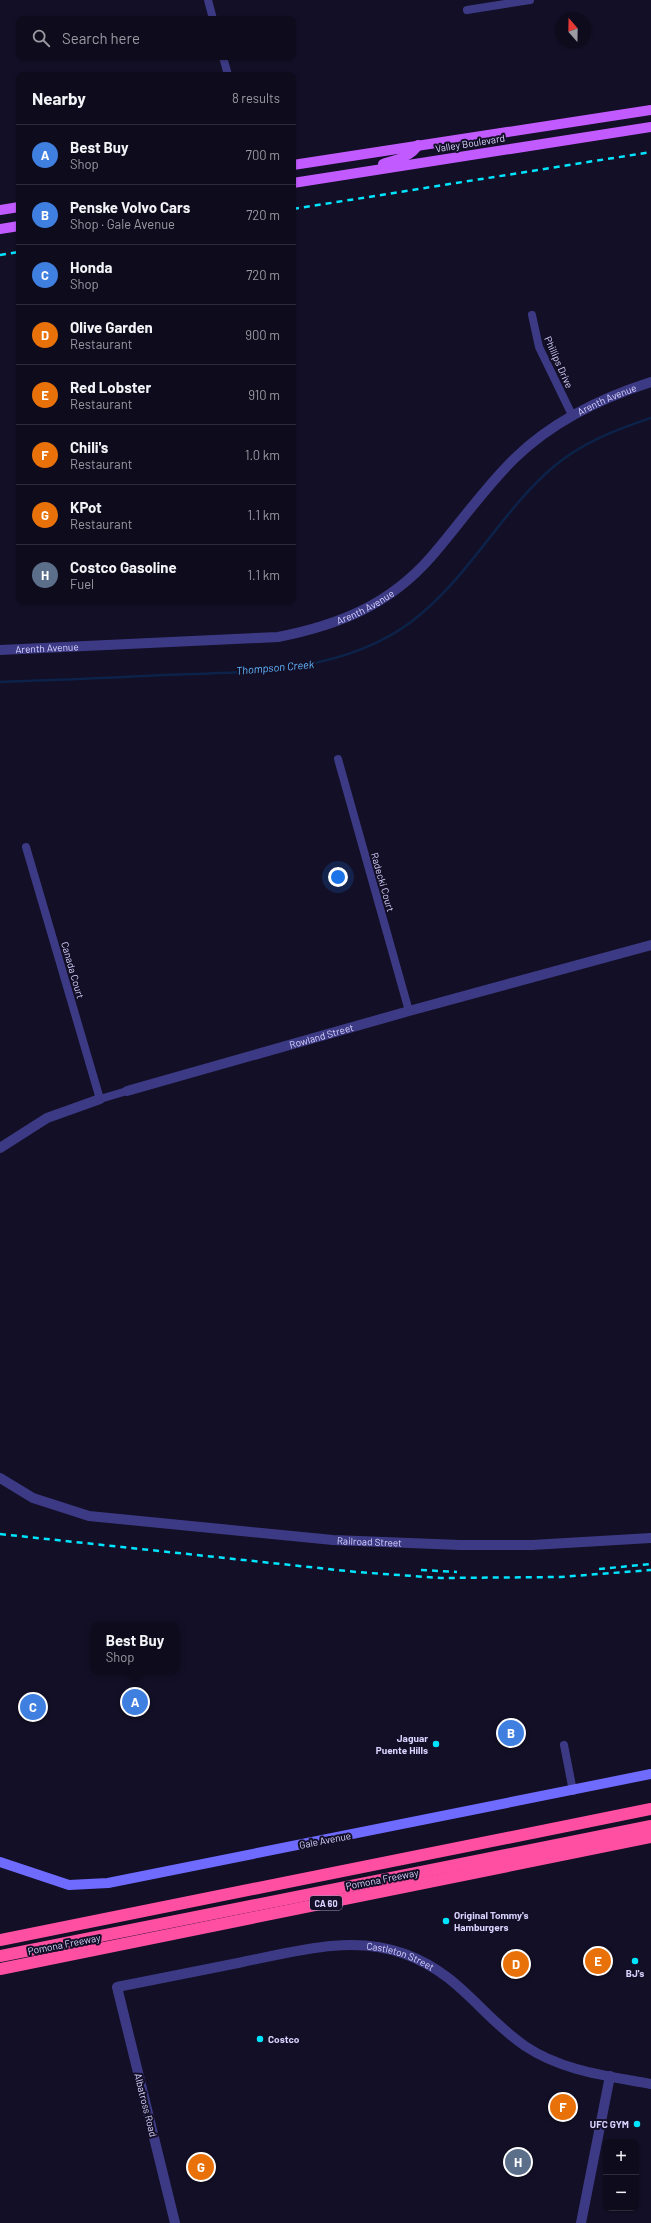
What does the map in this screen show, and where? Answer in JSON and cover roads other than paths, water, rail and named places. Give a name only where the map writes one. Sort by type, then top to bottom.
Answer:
[{"type":"highway","name":"Pomona Freeway","points":[[0,1940],[651,1809]]},
{"type":"highway","points":[[0,1950],[651,1821]]},
{"type":"highway","points":[[0,1956],[651,1826]]},
{"type":"highway","name":"Pomona Freeway","points":[[0,1969],[651,1837]]},
{"type":"main road","name":"Valley Boulevard","points":[[296,164],[651,110]]},
{"type":"main road","name":"Valley Boulevard","points":[[296,183],[651,127]]},
{"type":"main road","points":[[360,172],[407,156],[414,151],[418,145]]},
{"type":"main road","points":[[0,210],[16,207]]},
{"type":"main road","points":[[0,213],[1,228],[16,226]]},
{"type":"main road","name":"Gale Avenue","points":[[0,1862],[69,1885],[108,1883],[651,1774]]},
{"type":"street","points":[[208,0],[212,16]]},
{"type":"street","points":[[467,10],[530,0]]},
{"type":"street","points":[[224,60],[227,72]]},
{"type":"street","name":"Phillips Drive","points":[[532,315],[539,347],[572,415]]},
{"type":"street","name":"Arenth Avenue","points":[[0,650],[278,637],[315,630],[348,618],[381,601],[407,581],[430,558],[515,458],[544,434],[593,403],[651,382]]},
{"type":"street","name":"Radecki Court","points":[[338,759],[409,1011]]},
{"type":"street","name":"Canada Court","points":[[26,847],[100,1099]]},
{"type":"street","name":"Rowland Street","points":[[0,1148],[48,1118],[100,1099],[409,1011],[651,945]]},
{"type":"street","name":"Railroad Street","points":[[0,1478],[33,1498],[89,1516],[335,1540],[460,1546],[532,1545],[651,1538]]},
{"type":"street","points":[[564,1745],[572,1790]]},
{"type":"street","name":"Castleton Street","points":[[117,1987],[308,1948],[349,1945],[388,1949],[406,1954],[439,1971],[470,1996],[508,2033],[541,2056],[578,2069],[651,2084]]},
{"type":"street","name":"Albatross Road","points":[[117,1987],[175,2223]]},
{"type":"street","points":[[582,2223],[610,2076]]},
{"type":"waterway","name":"Thompson Creek","points":[[0,682],[261,671],[324,661],[355,652],[384,639],[411,622],[431,605],[467,567],[533,486],[563,459],[599,438],[624,427],[651,418]]},
{"type":"railway","points":[[296,209],[651,152]]},
{"type":"railway","points":[[0,255],[16,252]]},
{"type":"railway","points":[[0,1534],[356,1572],[441,1578],[560,1577],[651,1570]]},
{"type":"railway","points":[[599,1569],[651,1564]]},
{"type":"railway","points":[[421,1570],[457,1572]]},
{"type":"place","name":"Best Buy","points":[[135,1702]]},
{"type":"place","name":"Honda","points":[[33,1707]]},
{"type":"place","name":"Penske Volvo Cars","points":[[511,1733]]},
{"type":"place","name":"Jaguar Puente Hills","points":[[436,1744]]},
{"type":"place","name":"Original Tommy's Hamburgers","points":[[446,1921]]},
{"type":"place","name":"Red Lobster","points":[[598,1961]]},
{"type":"place","name":"BJ's","points":[[635,1961]]},
{"type":"place","name":"Olive Garden","points":[[516,1964]]},
{"type":"place","name":"Costco","points":[[260,2039]]},
{"type":"place","name":"Chili's","points":[[563,2107]]},
{"type":"place","name":"UFC GYM","points":[[637,2124]]},
{"type":"place","name":"Costco Gasoline","points":[[518,2162]]},
{"type":"place","name":"KPot","points":[[201,2167]]}]
